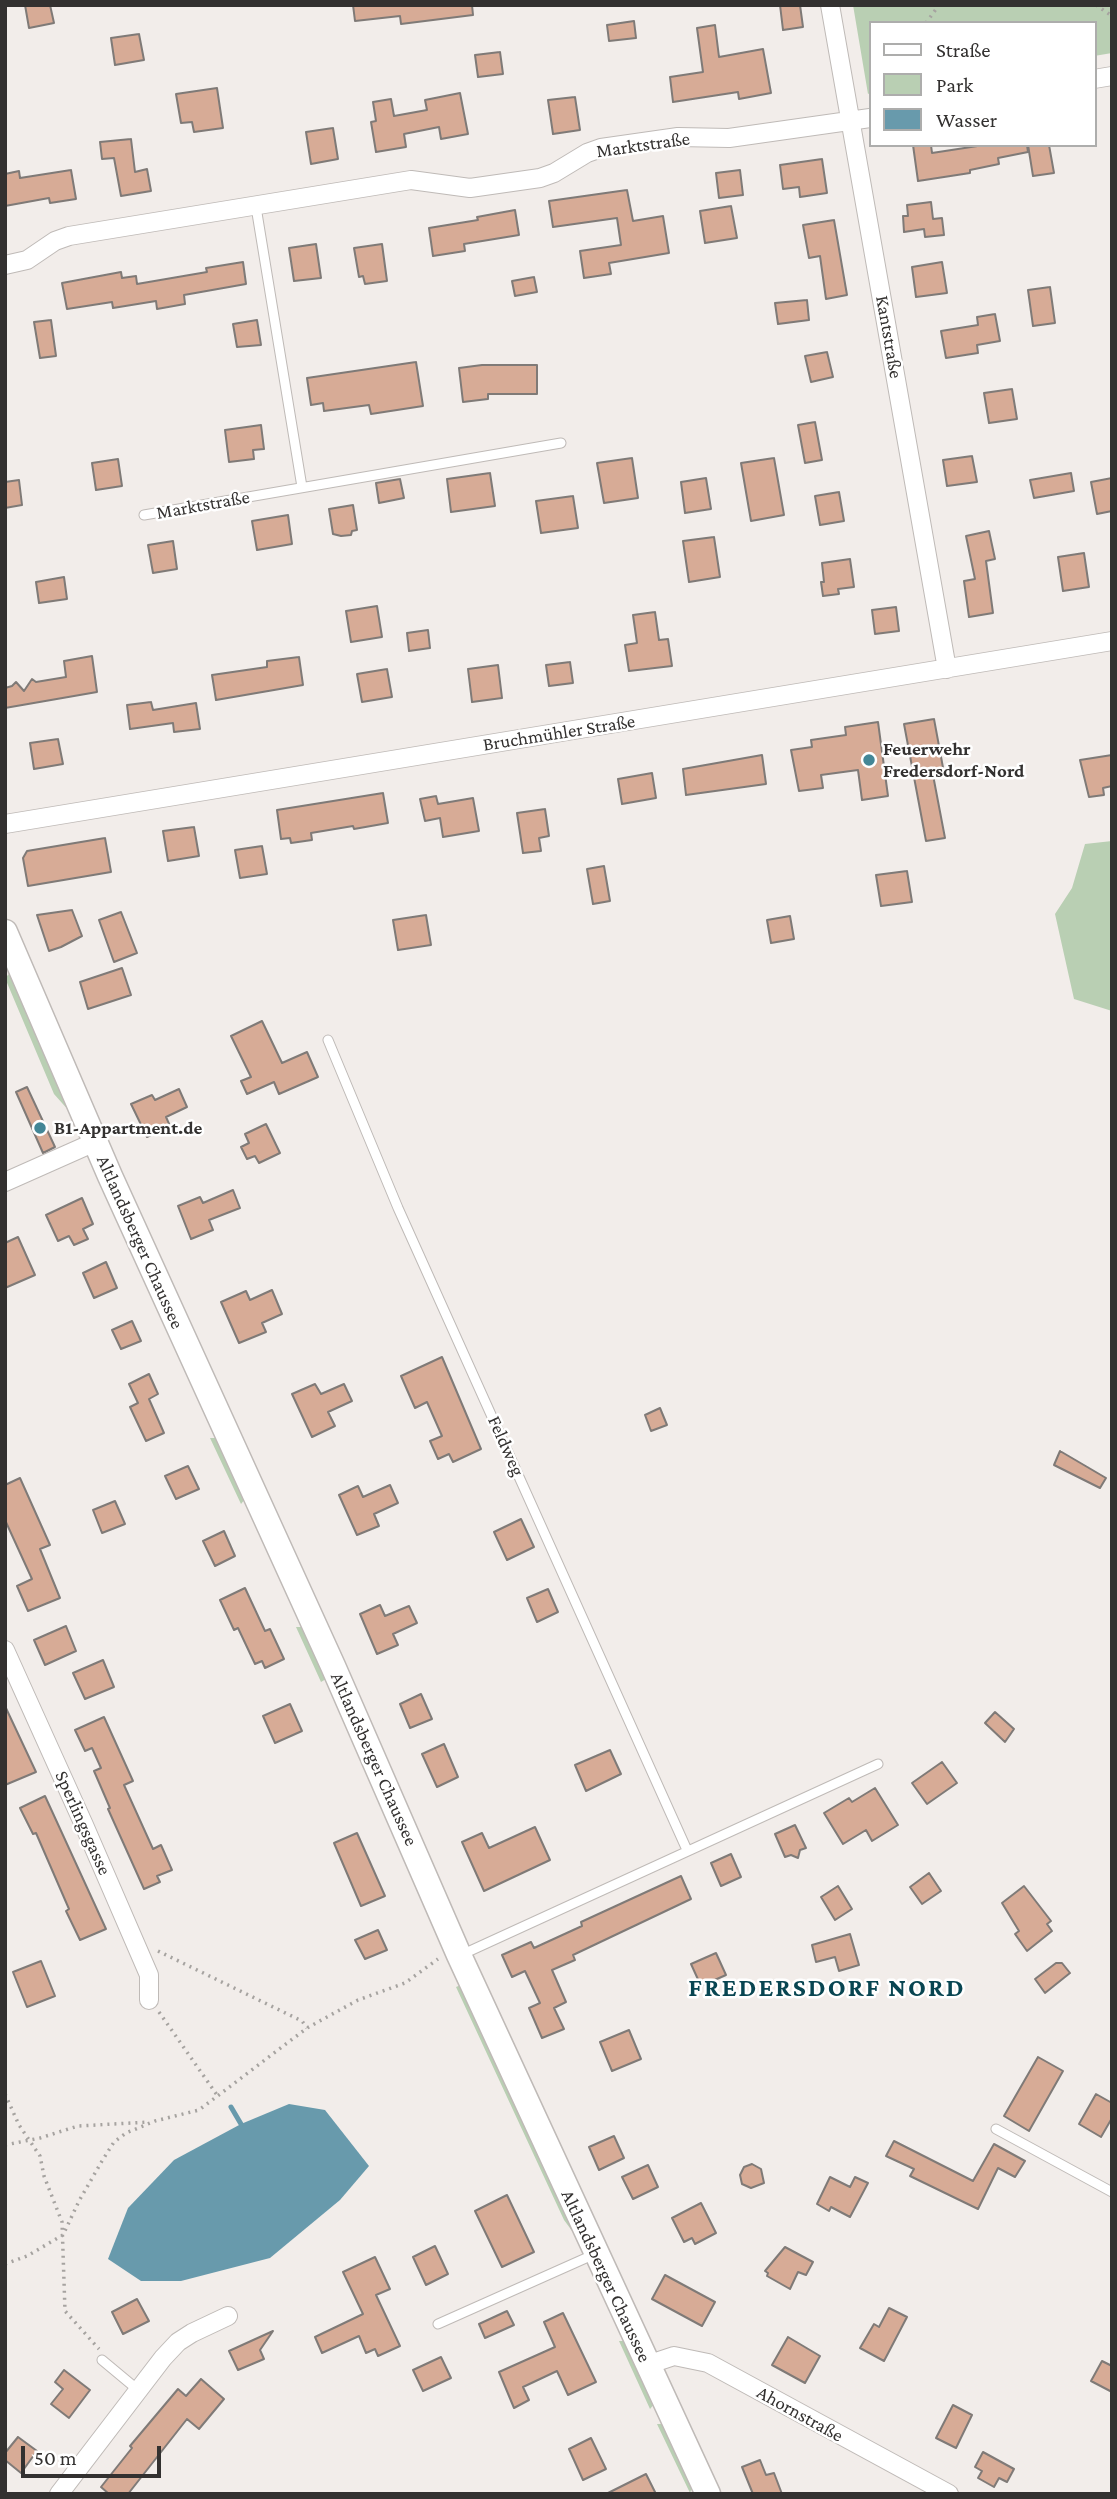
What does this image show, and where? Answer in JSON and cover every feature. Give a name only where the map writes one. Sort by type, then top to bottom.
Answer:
[{"type":"main road","name":"Altlandsberger Chaussee","points":[[5,932],[95,1142],[333,1666],[450,1957],[596,2254],[708,2494]]},
{"type":"street","name":"Kantstraße","points":[[830,5],[947,669]]},
{"type":"street","name":"Marktstraße","points":[[5,265],[27,260],[55,241],[69,236],[411,180],[470,188],[554,173],[587,153],[601,148],[678,137],[729,138],[869,118]]},
{"type":"street","name":"Bruchmühler Straße","points":[[5,824],[1112,641]]},
{"type":"street","points":[[5,1182],[95,1142]]},
{"type":"street","name":"Sperlingsgasse","points":[[5,1650],[149,1975],[149,2000]]},
{"type":"street","points":[[59,2494],[178,2342],[228,2316]]},
{"type":"street","name":"Ahornstraße","points":[[647,2365],[674,2356],[708,2364],[949,2494]]},
{"type":"lane","points":[[257,207],[302,487]]},
{"type":"lane","name":"Marktstraße","points":[[145,515],[561,443]]},
{"type":"lane","name":"Feldweg","points":[[328,1040],[398,1208],[687,1850]]},
{"type":"lane","points":[[450,1957],[878,1764]]},
{"type":"lane","points":[[996,2129],[1112,2192]]},
{"type":"lane","points":[[438,2324],[596,2254]]},
{"type":"lane","points":[[102,2360],[139,2390]]},
{"type":"path","points":[[927,21],[939,5]]},
{"type":"path","points":[[1096,5],[1112,16]]},
{"type":"path","points":[[136,1945],[155,1949],[302,2021],[307,2028]]},
{"type":"path","points":[[5,2264],[27,2256],[63,2235],[79,2201],[114,2142],[126,2133],[155,2121],[200,2110],[307,2028],[358,2000],[405,1983],[450,1957]]},
{"type":"path","points":[[149,2000],[217,2095]]},
{"type":"path","points":[[5,2094],[19,2125],[40,2156],[44,2176],[62,2222],[65,2311],[98,2347],[102,2360]]},
{"type":"path","points":[[5,2145],[78,2126],[155,2121]]},
{"type":"green space","points":[[853,5],[1112,5],[1112,53],[1096,56],[1096,21],[869,21],[868,94]]},
{"type":"green space","points":[[1112,841],[1112,1011],[1074,999],[1055,914],[1072,888],[1085,844]]},
{"type":"green space","points":[[14,974],[70,1112],[54,1094],[5,978]]},
{"type":"green space","points":[[210,1438],[218,1438],[245,1499],[241,1504]]},
{"type":"green space","points":[[296,1627],[303,1627],[326,1679],[321,1682]]},
{"type":"green space","points":[[463,1984],[578,2239],[564,2220],[456,1987]]},
{"type":"green space","points":[[619,2341],[627,2341],[655,2403],[650,2409]]},
{"type":"green space","points":[[657,2424],[665,2424],[693,2484],[690,2493]]},
{"type":"water","points":[[289,2104],[325,2110],[369,2166],[340,2200],[270,2258],[181,2281],[141,2281],[108,2259],[128,2208],[174,2160],[241,2124]]},
{"type":"building","points":[[25,5],[50,5],[54,23],[29,28]]},
{"type":"building","points":[[353,5],[472,5],[473,15],[401,24],[400,16],[355,21]]},
{"type":"building","points":[[780,5],[800,5],[803,27],[783,30]]},
{"type":"building","points":[[634,21],[636,38],[609,41],[607,25]]},
{"type":"building","points":[[715,25],[719,57],[763,49],[771,93],[739,99],[738,92],[673,102],[670,77],[703,72],[697,28]]},
{"type":"building","points":[[139,34],[144,60],[115,65],[111,38]]},
{"type":"building","points":[[500,52],[503,74],[478,77],[475,55]]},
{"type":"building","points":[[217,88],[223,128],[194,132],[192,122],[181,123],[176,94]]},
{"type":"building","points":[[460,93],[468,134],[441,139],[439,127],[404,134],[406,147],[376,152],[371,122],[376,121],[373,102],[391,99],[394,116],[427,110],[425,100]]},
{"type":"building","points":[[575,97],[580,130],[553,134],[548,100]]},
{"type":"building","points":[[333,128],[338,159],[311,164],[306,132]]},
{"type":"building","points":[[131,139],[135,172],[147,169],[151,191],[121,196],[114,158],[102,159],[100,142]]},
{"type":"building","points":[[913,147],[931,147],[932,153],[971,147],[1027,147],[1028,152],[998,158],[999,164],[970,170],[970,173],[918,181]]},
{"type":"building","points":[[1028,147],[1049,147],[1054,173],[1033,176]]},
{"type":"building","points":[[822,159],[827,193],[800,197],[799,187],[783,189],[780,165]]},
{"type":"building","points":[[71,170],[76,199],[50,203],[49,198],[5,206],[5,174],[19,171],[20,178]]},
{"type":"building","points":[[740,170],[743,195],[719,198],[716,173]]},
{"type":"building","points":[[627,190],[633,221],[663,216],[669,253],[609,263],[611,274],[584,278],[580,251],[621,245],[617,218],[553,227],[549,201]]},
{"type":"building","points":[[931,202],[933,219],[942,218],[944,235],[925,237],[924,229],[904,232],[903,216],[908,216],[907,205]]},
{"type":"building","points":[[731,206],[737,238],[705,243],[700,211]]},
{"type":"building","points":[[515,210],[519,235],[464,244],[465,251],[433,256],[429,228],[478,220],[477,217]]},
{"type":"building","points":[[834,220],[847,295],[826,299],[820,256],[809,258],[803,225]]},
{"type":"building","points":[[316,244],[321,278],[294,281],[289,248]]},
{"type":"building","points":[[382,244],[387,281],[365,284],[363,276],[359,277],[354,248]]},
{"type":"building","points":[[243,262],[246,284],[184,295],[185,304],[157,309],[156,301],[113,308],[112,302],[67,309],[62,283],[121,272],[122,278],[136,276],[137,284],[207,272],[206,268]]},
{"type":"building","points":[[942,262],[947,293],[916,297],[912,267]]},
{"type":"building","points":[[534,277],[537,292],[515,296],[512,281]]},
{"type":"building","points":[[1050,287],[1055,323],[1033,326],[1028,290]]},
{"type":"building","points":[[807,300],[809,320],[778,324],[775,303]]},
{"type":"building","points":[[995,314],[1000,341],[977,345],[978,353],[946,358],[941,331],[978,325],[977,317]]},
{"type":"building","points":[[51,320],[56,356],[40,358],[34,322]]},
{"type":"building","points":[[257,320],[261,345],[237,347],[233,324]]},
{"type":"building","points":[[827,352],[833,377],[811,382],[805,356]]},
{"type":"building","points":[[416,362],[423,406],[371,414],[369,405],[324,411],[323,403],[311,405],[307,378]]},
{"type":"building","points":[[482,365],[537,365],[537,394],[488,394],[488,399],[463,402],[459,368]]},
{"type":"building","points":[[1012,389],[1017,419],[989,423],[984,393]]},
{"type":"building","points":[[815,422],[822,460],[805,463],[798,425]]},
{"type":"building","points":[[261,425],[264,449],[253,450],[254,459],[229,462],[225,430]]},
{"type":"building","points":[[972,456],[977,482],[947,486],[943,460]]},
{"type":"building","points":[[632,458],[638,498],[604,503],[597,463]]},
{"type":"building","points":[[774,458],[784,515],[751,521],[741,463]]},
{"type":"building","points":[[118,459],[122,486],[96,490],[92,463]]},
{"type":"building","points":[[490,473],[495,506],[451,512],[447,479]]},
{"type":"building","points":[[1071,473],[1074,491],[1034,498],[1030,480]]},
{"type":"building","points":[[706,478],[711,509],[685,513],[681,482]]},
{"type":"building","points":[[1112,478],[1112,511],[1097,514],[1091,482]]},
{"type":"building","points":[[400,479],[404,498],[379,503],[376,483]]},
{"type":"building","points":[[19,480],[22,505],[5,508],[5,482]]},
{"type":"building","points":[[839,492],[844,521],[820,525],[815,496]]},
{"type":"building","points":[[573,496],[578,528],[541,533],[536,501]]},
{"type":"building","points":[[353,505],[357,530],[352,531],[351,535],[333,534],[329,509]]},
{"type":"building","points":[[288,515],[292,544],[257,550],[252,521]]},
{"type":"building","points":[[989,531],[995,559],[986,561],[993,613],[969,617],[964,581],[975,579],[966,536]]},
{"type":"building","points":[[714,537],[720,577],[689,582],[683,541]]},
{"type":"building","points":[[173,541],[177,569],[153,573],[148,545]]},
{"type":"building","points":[[1084,553],[1089,587],[1063,591],[1058,557]]},
{"type":"building","points":[[850,559],[854,587],[838,589],[839,594],[823,596],[822,563]]},
{"type":"building","points":[[64,577],[67,599],[39,603],[36,582]]},
{"type":"building","points":[[377,606],[382,637],[351,642],[346,611]]},
{"type":"building","points":[[896,607],[899,631],[875,634],[872,610]]},
{"type":"building","points":[[655,612],[659,640],[668,639],[672,666],[629,671],[625,645],[637,643],[633,615]]},
{"type":"building","points":[[428,630],[430,648],[409,651],[407,633]]},
{"type":"building","points":[[92,656],[97,692],[5,708],[5,688],[16,682],[24,691],[32,679],[36,682],[66,677],[64,661]]},
{"type":"building","points":[[299,657],[303,685],[216,700],[212,675],[267,667],[267,661]]},
{"type":"building","points":[[570,662],[573,683],[549,686],[546,665]]},
{"type":"building","points":[[498,665],[502,698],[472,702],[468,669]]},
{"type":"building","points":[[387,669],[392,697],[362,702],[357,674]]},
{"type":"building","points":[[151,702],[153,710],[196,703],[200,729],[174,732],[173,723],[130,729],[127,705]]},
{"type":"building","points":[[934,719],[944,773],[933,775],[945,838],[926,841],[904,724]]},
{"type":"building","points":[[878,722],[888,796],[862,800],[858,770],[821,775],[823,788],[799,791],[791,750],[812,747],[811,740],[846,735],[845,727]]},
{"type":"building","points":[[58,739],[63,764],[34,769],[30,743]]},
{"type":"building","points":[[762,755],[766,784],[686,795],[683,769]]},
{"type":"building","points":[[1112,755],[1112,786],[1103,788],[1104,795],[1089,797],[1080,760]]},
{"type":"building","points":[[652,773],[656,798],[622,804],[618,779]]},
{"type":"building","points":[[383,793],[388,823],[311,833],[312,840],[291,843],[290,838],[281,839],[277,810]]},
{"type":"building","points":[[436,796],[438,804],[473,798],[479,831],[443,837],[440,818],[425,821],[420,799]]},
{"type":"building","points":[[545,809],[549,836],[539,838],[541,851],[523,853],[517,813]]},
{"type":"building","points":[[194,827],[199,856],[168,861],[163,831]]},
{"type":"building","points":[[105,838],[111,872],[28,886],[23,858],[27,851]]},
{"type":"building","points":[[262,846],[267,874],[240,878],[235,850]]},
{"type":"building","points":[[604,866],[610,901],[593,904],[587,869]]},
{"type":"building","points":[[907,871],[912,902],[881,906],[876,875]]},
{"type":"building","points":[[72,910],[82,936],[49,951],[37,915]]},
{"type":"building","points":[[121,912],[137,953],[114,962],[99,920]]},
{"type":"building","points":[[426,915],[431,945],[398,950],[393,920]]},
{"type":"building","points":[[790,916],[794,939],[771,943],[767,920]]},
{"type":"building","points":[[122,968],[131,995],[88,1009],[80,982]]},
{"type":"building","points":[[262,1021],[282,1063],[307,1052],[318,1077],[279,1094],[274,1082],[247,1094],[241,1081],[251,1077],[231,1036]]},
{"type":"building","points":[[27,1087],[55,1147],[43,1153],[16,1092]]},
{"type":"building","points":[[179,1089],[187,1107],[166,1117],[170,1126],[147,1137],[131,1104],[152,1095],[155,1100]]},
{"type":"building","points":[[266,1124],[280,1153],[259,1163],[255,1156],[247,1159],[241,1147],[249,1143],[245,1134]]},
{"type":"building","points":[[233,1190],[240,1208],[209,1220],[213,1230],[191,1239],[178,1206],[200,1197],[203,1203]]},
{"type":"building","points":[[82,1198],[93,1224],[83,1229],[88,1239],[74,1245],[69,1236],[58,1241],[46,1215]]},
{"type":"building","points":[[18,1237],[35,1275],[5,1288],[5,1243]]},
{"type":"building","points":[[106,1262],[117,1288],[94,1298],[83,1273]]},
{"type":"building","points":[[272,1290],[282,1314],[262,1323],[266,1332],[239,1343],[221,1302],[246,1291],[250,1300]]},
{"type":"building","points":[[132,1321],[141,1341],[121,1349],[112,1330]]},
{"type":"building","points":[[442,1357],[481,1449],[453,1462],[449,1454],[438,1459],[430,1441],[442,1436],[427,1402],[415,1408],[401,1376]]},
{"type":"building","points":[[149,1374],[158,1394],[149,1399],[164,1433],[146,1441],[130,1407],[138,1403],[129,1384]]},
{"type":"building","points":[[315,1384],[321,1394],[344,1384],[352,1401],[328,1412],[335,1426],[312,1437],[292,1394]]},
{"type":"building","points":[[660,1408],[667,1425],[651,1431],[645,1415]]},
{"type":"building","points":[[1060,1451],[1106,1478],[1100,1488],[1054,1465]]},
{"type":"building","points":[[188,1466],[199,1489],[176,1499],[165,1476]]},
{"type":"building","points":[[20,1478],[50,1545],[40,1549],[60,1598],[28,1611],[17,1586],[32,1579],[5,1520],[5,1485]]},
{"type":"building","points":[[390,1485],[398,1503],[374,1514],[379,1526],[357,1535],[339,1495],[358,1486],[363,1497]]},
{"type":"building","points":[[115,1501],[125,1524],[102,1533],[93,1510]]},
{"type":"building","points":[[521,1519],[534,1547],[507,1560],[494,1532]]},
{"type":"building","points":[[224,1531],[235,1556],[215,1566],[203,1541]]},
{"type":"building","points":[[245,1588],[265,1631],[270,1629],[284,1659],[265,1668],[262,1661],[255,1664],[238,1628],[234,1630],[220,1600]]},
{"type":"building","points":[[548,1589],[558,1612],[537,1622],[527,1598]]},
{"type":"building","points":[[380,1605],[385,1616],[409,1606],[417,1623],[393,1634],[398,1645],[377,1654],[360,1614]]},
{"type":"building","points":[[66,1626],[76,1651],[45,1665],[34,1640]]},
{"type":"building","points":[[103,1660],[114,1687],[85,1699],[73,1673]]},
{"type":"building","points":[[421,1694],[432,1719],[410,1728],[400,1704]]},
{"type":"building","points":[[290,1704],[302,1731],[275,1743],[263,1716]]},
{"type":"building","points":[[5,1706],[36,1772],[5,1785]]},
{"type":"building","points":[[995,1712],[1014,1729],[1005,1742],[985,1723]]},
{"type":"building","points":[[104,1717],[133,1781],[124,1785],[153,1849],[161,1845],[172,1870],[157,1876],[160,1882],[144,1889],[94,1771],[101,1768],[92,1748],[85,1751],[75,1730]]},
{"type":"building","points":[[444,1744],[458,1777],[437,1787],[422,1754]]},
{"type":"building","points":[[610,1750],[621,1774],[586,1791],[575,1765]]},
{"type":"building","points":[[942,1762],[957,1783],[927,1804],[912,1783]]},
{"type":"building","points":[[875,1788],[898,1825],[872,1841],[866,1830],[843,1844],[824,1813],[849,1798],[852,1802]]},
{"type":"building","points":[[45,1796],[106,1929],[80,1940],[36,1833],[33,1834],[20,1808]]},
{"type":"building","points":[[795,1825],[806,1848],[800,1850],[798,1858],[791,1855],[785,1857],[775,1834]]},
{"type":"building","points":[[535,1827],[550,1860],[484,1891],[462,1842],[482,1833],[489,1848]]},
{"type":"building","points":[[357,1833],[385,1896],[361,1906],[334,1843]]},
{"type":"building","points":[[731,1854],[741,1877],[721,1886],[711,1863]]},
{"type":"building","points":[[929,1873],[941,1891],[922,1904],[910,1887]]},
{"type":"building","points":[[681,1876],[691,1899],[573,1955],[575,1960],[552,1970],[566,2002],[554,2008],[564,2029],[542,2038],[529,2008],[540,2003],[525,1971],[512,1977],[502,1955],[531,1942],[534,1948],[582,1926],[581,1922]]},
{"type":"building","points":[[838,1886],[852,1909],[835,1920],[821,1897]]},
{"type":"building","points":[[1024,1886],[1051,1921],[1047,1924],[1052,1931],[1027,1951],[1015,1934],[1019,1931],[1002,1903]]},
{"type":"building","points":[[378,1930],[387,1950],[365,1959],[355,1940]]},
{"type":"building","points":[[850,1934],[859,1965],[839,1971],[835,1957],[816,1962],[812,1945]]},
{"type":"building","points":[[716,1953],[726,1975],[701,1986],[691,1964]]},
{"type":"building","points":[[41,1961],[55,1996],[27,2007],[13,1972]]},
{"type":"building","points":[[1056,1963],[1062,1963],[1070,1973],[1045,1993],[1035,1979]]},
{"type":"building","points":[[629,2030],[641,2059],[612,2071],[600,2042]]},
{"type":"building","points":[[1038,2057],[1063,2071],[1029,2131],[1004,2116]]},
{"type":"building","points":[[1096,2094],[1112,2103],[1112,2118],[1101,2137],[1079,2124]]},
{"type":"building","points":[[614,2136],[624,2158],[599,2170],[589,2147]]},
{"type":"building","points":[[894,2141],[973,2181],[994,2144],[1025,2161],[1015,2177],[998,2168],[978,2209],[910,2176],[914,2169],[886,2156]]},
{"type":"building","points":[[752,2164],[761,2169],[764,2183],[751,2188],[742,2184],[740,2175],[744,2167]]},
{"type":"building","points":[[648,2165],[658,2187],[633,2199],[622,2177]]},
{"type":"building","points":[[830,2177],[850,2187],[855,2177],[868,2183],[850,2217],[831,2207],[829,2211],[817,2204]]},
{"type":"building","points":[[507,2195],[534,2252],[502,2267],[475,2211]]},
{"type":"building","points":[[701,2203],[716,2233],[695,2244],[692,2238],[684,2242],[672,2218]]},
{"type":"building","points":[[435,2246],[448,2274],[426,2285],[413,2257]]},
{"type":"building","points":[[785,2247],[813,2262],[806,2275],[798,2272],[790,2289],[767,2276],[765,2271]]},
{"type":"building","points":[[375,2257],[390,2289],[376,2295],[400,2346],[378,2356],[375,2349],[366,2353],[359,2336],[322,2353],[315,2337],[363,2314],[343,2272]]},
{"type":"building","points":[[665,2275],[715,2302],[702,2326],[652,2299]]},
{"type":"building","points":[[137,2299],[149,2321],[123,2334],[112,2312]]},
{"type":"building","points":[[889,2308],[907,2317],[884,2361],[860,2348],[874,2324],[879,2327]]},
{"type":"building","points":[[507,2311],[514,2325],[485,2338],[479,2324]]},
{"type":"building","points":[[563,2313],[596,2382],[568,2395],[557,2371],[523,2387],[529,2400],[514,2408],[499,2372],[555,2347],[544,2322]]},
{"type":"building","points":[[273,2331],[260,2350],[264,2359],[238,2370],[229,2351]]},
{"type":"building","points":[[788,2337],[820,2356],[805,2383],[772,2365]]},
{"type":"building","points":[[441,2357],[451,2378],[423,2391],[413,2370]]},
{"type":"building","points":[[1102,2361],[1112,2366],[1112,2392],[1091,2381]]},
{"type":"building","points":[[64,2370],[90,2390],[69,2418],[51,2404],[63,2389],[55,2382]]},
{"type":"building","points":[[201,2379],[224,2399],[199,2429],[187,2419],[128,2494],[109,2494],[101,2487],[132,2448],[130,2446],[178,2389],[186,2396]]},
{"type":"building","points":[[953,2405],[972,2415],[956,2448],[936,2438]]},
{"type":"building","points":[[18,2437],[37,2451],[21,2473],[5,2460],[5,2453]]},
{"type":"building","points":[[591,2438],[606,2469],[583,2480],[569,2449]]},
{"type":"building","points":[[983,2452],[1014,2469],[1007,2482],[999,2478],[994,2487],[978,2478],[982,2471],[975,2467]]},
{"type":"building","points":[[760,2460],[766,2475],[774,2473],[782,2494],[753,2494],[742,2467]]},
{"type":"building","points":[[646,2474],[656,2494],[606,2494]]},
{"type":"waterway","points":[[231,2107],[241,2124]]},
{"type":"place","name":"Feuerwehr Fredersdorf-Nord","points":[[869,760]]},
{"type":"place","name":"B1-Appartment.de","points":[[40,1128]]},
{"type":"district","name":"FREDERSDORF NORD","points":[[827,1988]]}]
